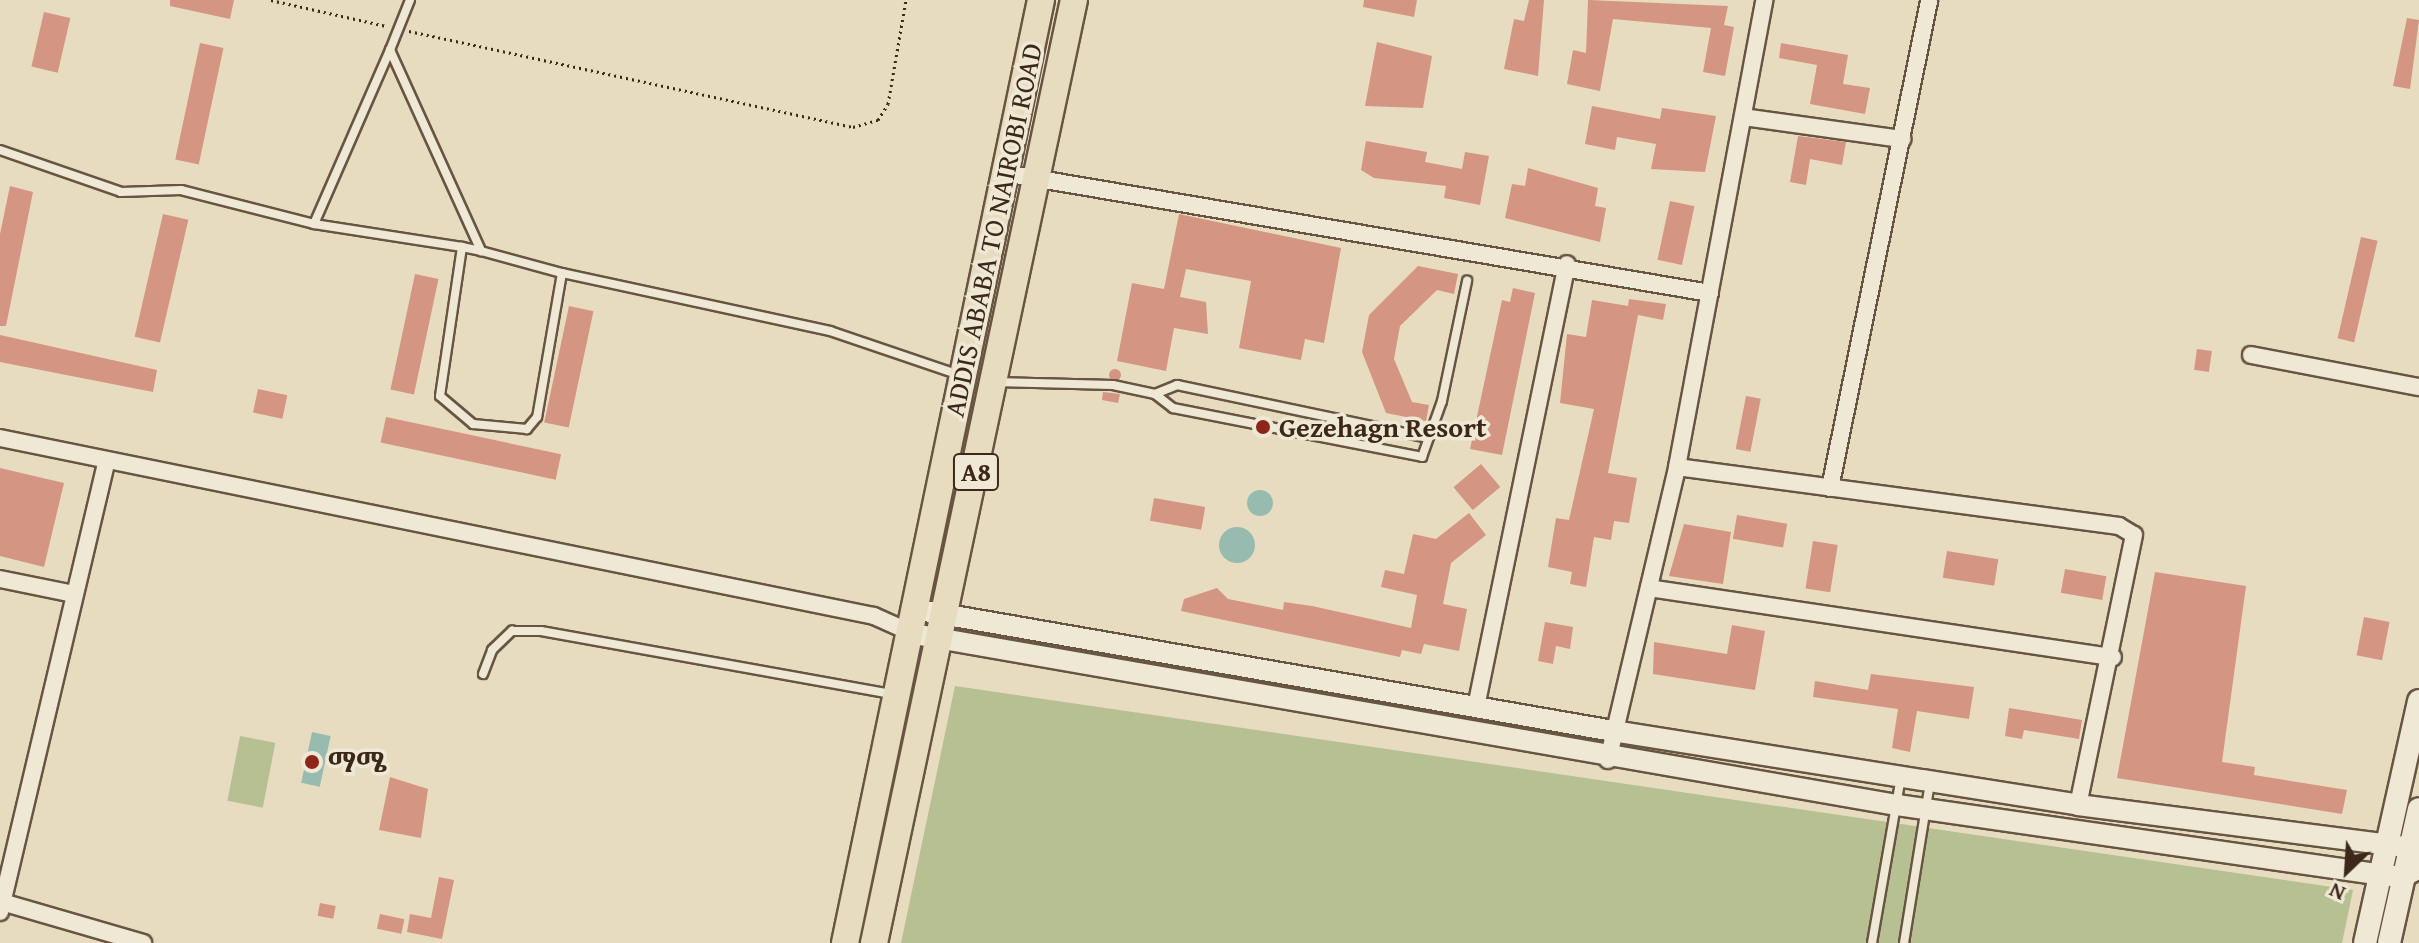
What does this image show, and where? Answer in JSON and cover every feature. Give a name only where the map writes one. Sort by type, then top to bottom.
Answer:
[{"type":"highway","name":"ADDIS ABABA TO NAIROBI ROAD","points":[[845,943],[916,622],[1041,0]]},
{"type":"highway","name":"ADDIS ABABA TO NAIROBI ROAD","points":[[874,943],[1074,0]]},
{"type":"main road","points":[[2389,943],[2401,874],[2387,846],[2419,701]]},
{"type":"main road","points":[[2365,943],[2415,843],[2419,809]]},
{"type":"street","points":[[1608,760],[1677,467],[1764,0]]},
{"type":"street","points":[[1830,488],[1929,0]]},
{"type":"street","points":[[1743,117],[1902,139]]},
{"type":"street","points":[[1004,173],[1567,264],[1710,293]]},
{"type":"street","points":[[1476,707],[1567,264]]},
{"type":"street","points":[[2251,355],[2419,387]]},
{"type":"street","points":[[0,438],[874,616],[916,622],[946,614],[1613,731],[2078,805],[2387,846],[2415,843]]},
{"type":"street","points":[[107,461],[5,865],[1,907],[143,943]]},
{"type":"street","points":[[1677,467],[2119,526],[2134,535],[2113,657],[2078,805]]},
{"type":"street","points":[[0,579],[74,594]]},
{"type":"street","points":[[1649,588],[2113,657]]},
{"type":"street","points":[[874,616],[916,622],[940,641],[1608,760],[1927,810],[2401,874]]},
{"type":"lane","points":[[314,224],[410,0]]},
{"type":"lane","points":[[390,50],[481,251]]},
{"type":"lane","points":[[0,150],[121,192],[181,190],[314,224],[462,247],[562,273],[830,331],[963,376]]},
{"type":"lane","points":[[462,247],[438,383],[440,396],[473,424],[533,425],[562,273]]},
{"type":"lane","points":[[994,382],[1113,385],[1155,394],[1173,408],[1422,457],[1467,281]]},
{"type":"lane","points":[[1155,394],[1177,385],[1428,438]]},
{"type":"lane","points":[[483,674],[492,650],[512,631],[541,631],[900,695]]},
{"type":"lane","points":[[1872,943],[1901,776]]},
{"type":"lane","points":[[1904,943],[1930,781]]},
{"type":"path","points":[[271,0],[853,127],[878,120],[888,104],[906,0]]},
{"type":"green space","points":[[955,686],[2353,890],[2342,943],[901,943]]},
{"type":"green space","points":[[240,736],[275,743],[263,808],[227,801]]},
{"type":"water","points":[[1260,490],[1270,493],[1273,503],[1270,513],[1260,516],[1250,513],[1247,503],[1250,493]]},
{"type":"water","points":[[1237,527],[1249,533],[1255,545],[1249,557],[1237,563],[1225,557],[1219,545],[1225,533]]},
{"type":"water","points":[[312,732],[331,736],[320,787],[301,783]]},
{"type":"building","points":[[170,0],[234,0],[230,19],[170,6]]},
{"type":"building","points":[[1364,0],[1417,0],[1414,17],[1363,7]]},
{"type":"building","points":[[1529,0],[1544,0],[1538,76],[1504,69],[1514,19],[1524,21]]},
{"type":"building","points":[[1588,0],[1728,6],[1724,25],[1734,27],[1725,76],[1703,72],[1711,28],[1613,19],[1600,91],[1567,84],[1573,50],[1586,53]]},
{"type":"building","points":[[44,12],[70,18],[58,73],[31,67]]},
{"type":"building","points":[[2407,18],[2419,20],[2410,89],[2393,86]]},
{"type":"building","points":[[1377,42],[1432,56],[1423,108],[1365,106]]},
{"type":"building","points":[[200,43],[223,48],[199,164],[175,159]]},
{"type":"building","points":[[1781,43],[1848,55],[1843,84],[1870,88],[1865,114],[1810,104],[1817,65],[1779,58]]},
{"type":"building","points":[[1592,106],[1660,119],[1662,108],[1716,116],[1705,172],[1651,169],[1656,144],[1617,137],[1615,150],[1585,144]]},
{"type":"building","points":[[1798,136],[1846,142],[1842,165],[1810,159],[1806,185],[1790,182]]},
{"type":"building","points":[[1366,141],[1427,152],[1425,162],[1462,169],[1465,152],[1489,156],[1480,205],[1444,198],[1446,186],[1374,178],[1361,170]]},
{"type":"building","points":[[1528,168],[1598,188],[1595,206],[1606,208],[1600,242],[1505,218],[1512,184],[1525,186]]},
{"type":"building","points":[[10,186],[33,192],[6,326],[0,326],[0,234]]},
{"type":"building","points":[[1670,201],[1694,206],[1682,265],[1658,260]]},
{"type":"building","points":[[163,214],[188,220],[160,343],[135,337]]},
{"type":"building","points":[[1179,214],[1341,248],[1324,343],[1305,339],[1301,360],[1239,348],[1251,281],[1186,269],[1180,297],[1206,302],[1208,334],[1174,328],[1166,371],[1117,361],[1132,283],[1164,289]]},
{"type":"building","points":[[2361,237],[2378,241],[2354,342],[2338,338]]},
{"type":"building","points":[[1418,266],[1458,274],[1454,294],[1437,290],[1400,326],[1394,359],[1412,402],[1429,405],[1426,421],[1386,413],[1362,352],[1369,315]]},
{"type":"building","points":[[415,274],[438,279],[414,394],[390,389]]},
{"type":"building","points":[[1513,288],[1535,293],[1502,455],[1470,449],[1502,300],[1510,302]]},
{"type":"building","points":[[1629,299],[1666,304],[1663,320],[1638,315],[1608,473],[1637,478],[1629,523],[1614,521],[1611,540],[1594,537],[1586,587],[1570,584],[1572,572],[1548,567],[1556,518],[1569,520],[1594,409],[1560,403],[1567,334],[1586,337],[1592,300],[1628,306]]},
{"type":"building","points":[[569,306],[593,311],[569,428],[544,422]]},
{"type":"building","points":[[0,335],[157,370],[153,392],[0,362]]},
{"type":"building","points":[[2197,349],[2212,351],[2209,372],[2194,370]]},
{"type":"building","points":[[1115,369],[1121,375],[1115,381],[1109,375]]},
{"type":"building","points":[[258,389],[287,395],[282,419],[253,412]]},
{"type":"building","points":[[1103,392],[1120,394],[1118,403],[1102,400]]},
{"type":"building","points":[[1746,396],[1761,399],[1750,452],[1736,449]]},
{"type":"building","points":[[386,417],[561,454],[556,480],[381,442]]},
{"type":"building","points":[[1481,464],[1500,487],[1473,510],[1453,487]]},
{"type":"building","points":[[0,468],[64,483],[44,567],[0,556]]},
{"type":"building","points":[[1154,498],[1205,507],[1201,530],[1150,521]]},
{"type":"building","points":[[1469,513],[1486,535],[1451,563],[1443,604],[1467,609],[1459,651],[1424,644],[1421,654],[1402,650],[1400,657],[1181,611],[1184,599],[1217,588],[1228,599],[1283,610],[1284,602],[1312,606],[1411,628],[1417,595],[1381,587],[1385,570],[1404,574],[1413,534],[1436,539]]},
{"type":"building","points":[[1737,515],[1787,524],[1783,547],[1733,539]]},
{"type":"building","points":[[1684,524],[1731,532],[1723,584],[1669,576]]},
{"type":"building","points":[[1813,541],[1838,545],[1830,592],[1805,588]]},
{"type":"building","points":[[1947,551],[1998,559],[1994,586],[1943,578]]},
{"type":"building","points":[[2065,569],[2106,576],[2102,600],[2061,593]]},
{"type":"building","points":[[2155,572],[2246,586],[2222,762],[2255,767],[2254,775],[2347,790],[2342,814],[2117,778]]},
{"type":"building","points":[[2364,617],[2390,622],[2382,660],[2357,655]]},
{"type":"building","points":[[1545,622],[1573,627],[1570,649],[1556,646],[1553,664],[1538,661]]},
{"type":"building","points":[[1732,625],[1765,631],[1755,690],[1653,674],[1654,642],[1727,654]]},
{"type":"building","points":[[1871,674],[1974,687],[1969,719],[1917,711],[1910,752],[1892,748],[1898,709],[1813,697],[1815,681],[1868,690]]},
{"type":"building","points":[[2009,708],[2082,720],[2079,739],[2024,730],[2022,739],[2005,736]]},
{"type":"building","points":[[390,777],[428,789],[421,838],[379,830]]},
{"type":"building","points":[[439,877],[454,880],[442,939],[407,932],[410,914],[431,918]]},
{"type":"building","points":[[320,903],[336,906],[333,919],[318,916]]},
{"type":"building","points":[[380,914],[404,919],[401,934],[377,929]]},
{"type":"place","name":"Gezehagn Resort","points":[[1263,427]]},
{"type":"place","name":"ማሜ","points":[[312,762]]}]
